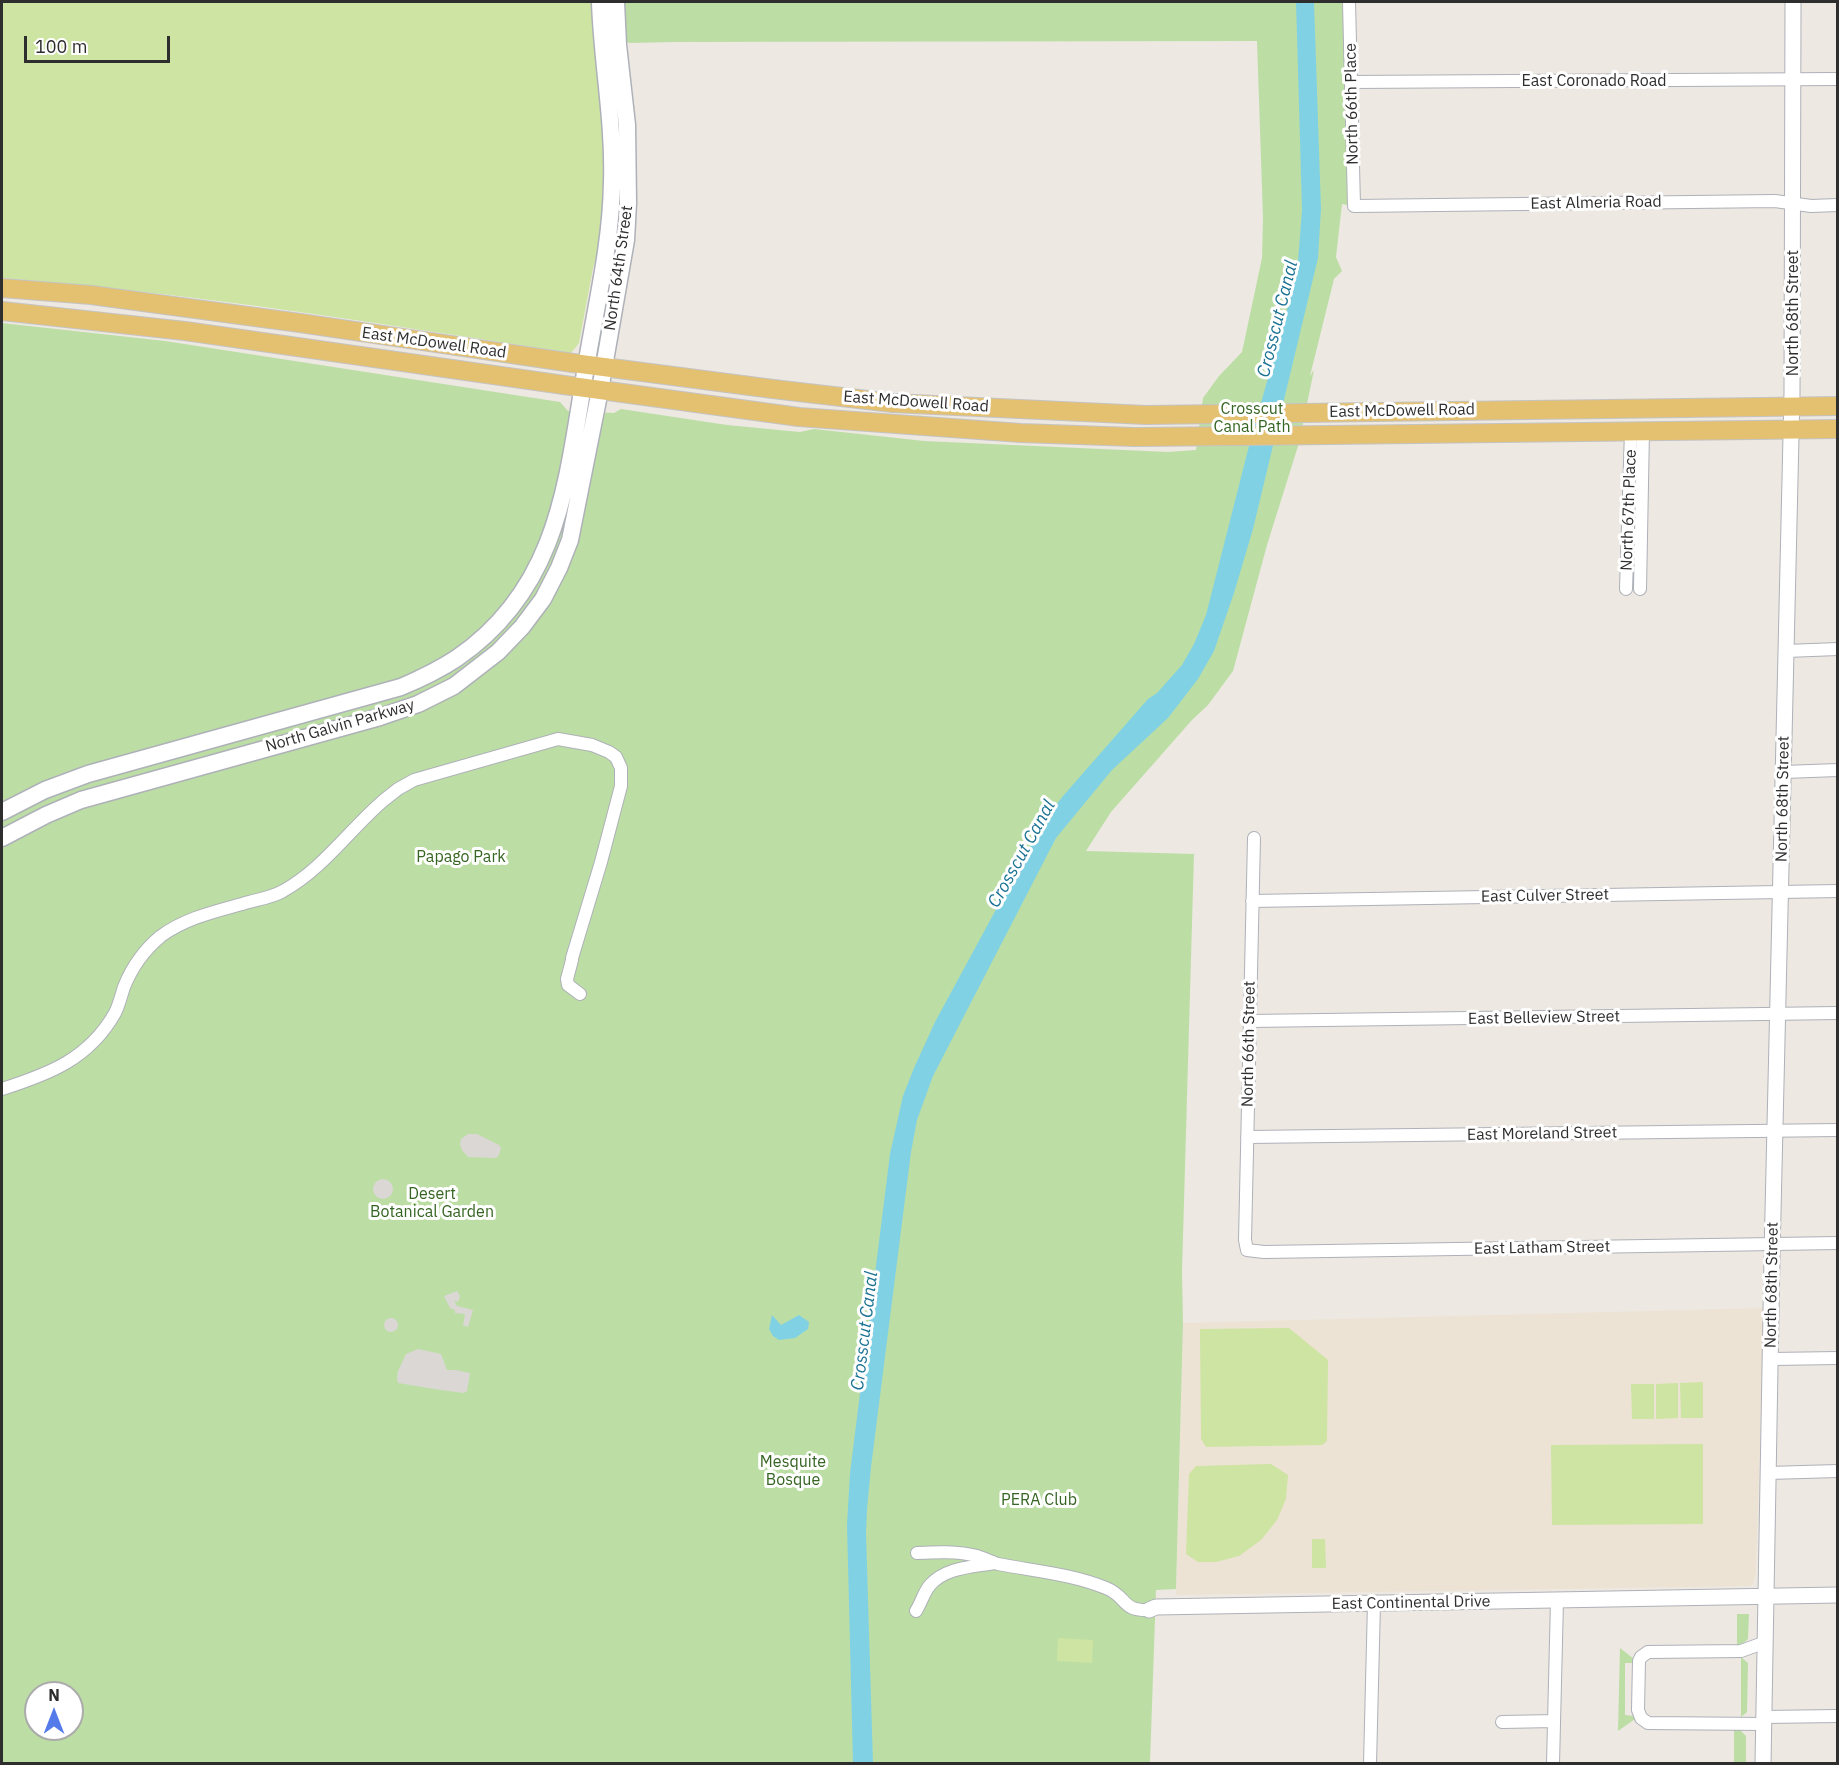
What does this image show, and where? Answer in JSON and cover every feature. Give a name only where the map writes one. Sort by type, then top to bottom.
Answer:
[{"type":"main road","name":"North 64th Street","points":[[591,389],[626,240],[628,203],[620,140],[603,55],[600,2]]},
{"type":"main road","name":"North 64th Street","points":[[616,2],[620,140]]},
{"type":"main road","name":"East McDowell Road","points":[[2,288],[91,295],[773,389],[894,403],[1146,415],[1838,406]]},
{"type":"main road","name":"East McDowell Road","points":[[2,311],[185,331],[799,417],[1044,434],[1250,436],[1838,429]]},
{"type":"main road","name":"North Galvin Parkway","points":[[2,812],[45,790],[88,774],[392,691],[458,658],[508,611],[535,573],[544,555],[558,518],[591,389]]},
{"type":"main road","name":"North Galvin Parkway","points":[[2,838],[81,800],[398,711],[454,686],[472,674],[522,627],[551,584],[565,555],[581,493],[591,389]]},
{"type":"main road","points":[[839,420],[886,414],[925,416],[949,406],[984,420],[1044,434]]},
{"type":"main road","points":[[1606,409],[1607,432]]},
{"type":"street","name":"North 66th Place","points":[[1349,2],[1354,206]]},
{"type":"street","name":"North 68th Street","points":[[1763,1764],[1792,407],[1793,2]]},
{"type":"street","name":"East Coronado Road","points":[[1351,82],[1838,79]]},
{"type":"street","name":"East Almeria Road","points":[[1354,206],[1775,201],[1811,206],[1838,205]]},
{"type":"street","name":"North 67th Place","points":[[1626,589],[1637,431]]},
{"type":"street","name":"North 67th Place","points":[[1637,431],[1640,589]]},
{"type":"street","points":[[1786,651],[1838,650]]},
{"type":"street","points":[[2,1089],[55,1070],[72,1061],[93,1043],[115,1012],[132,970],[141,956],[160,937],[176,926],[192,918],[282,892],[301,880],[375,807],[414,780],[558,739],[599,747],[609,752],[616,757],[622,775],[567,979],[568,985],[580,994]]},
{"type":"street","points":[[1784,772],[1838,770]]},
{"type":"street","name":"North 66th Street","points":[[1247,1250],[1245,1240],[1254,838]]},
{"type":"street","name":"East Culver Street","points":[[1252,900],[1838,891]]},
{"type":"street","name":"East Belleview Street","points":[[1250,1021],[1838,1013]]},
{"type":"street","name":"East Moreland Street","points":[[1247,1137],[1838,1130]]},
{"type":"street","name":"East Latham Street","points":[[1247,1250],[1264,1252],[1838,1243]]},
{"type":"street","points":[[1771,1359],[1838,1358]]},
{"type":"street","points":[[1768,1473],[1838,1471]]},
{"type":"street","name":"East Continental Drive","points":[[917,1553],[976,1555],[995,1563],[1091,1583],[1109,1589],[1120,1596],[1129,1608],[1137,1611],[1156,1608],[1838,1595]]},
{"type":"street","name":"East Continental Drive","points":[[916,1611],[930,1586],[942,1575],[965,1567],[995,1563]]},
{"type":"street","points":[[1553,1764],[1557,1600]]},
{"type":"street","points":[[1370,1764],[1374,1604]]},
{"type":"street","points":[[1741,1651],[1766,1641]]},
{"type":"street","points":[[1766,1664],[1755,1656],[1741,1651],[1648,1652],[1641,1657],[1638,1665],[1638,1710],[1641,1718],[1648,1724],[1653,1724],[1838,1716]]},
{"type":"street","points":[[1502,1722],[1554,1721]]},
{"type":"shaded area","points":[[468,1134],[477,1134],[499,1145],[501,1148],[499,1155],[496,1158],[468,1157],[460,1144],[461,1139]]},
{"type":"shaded area","points":[[379,1179],[387,1179],[393,1185],[393,1193],[387,1199],[379,1199],[373,1193],[373,1185]]},
{"type":"shaded area","points":[[457,1291],[460,1296],[458,1302],[454,1301],[457,1306],[473,1310],[468,1327],[463,1325],[465,1314],[455,1313],[444,1296]]},
{"type":"shaded area","points":[[1764,1308],[1756,1572],[1751,1586],[1176,1595],[1183,1323]]},
{"type":"shaded area","points":[[391,1318],[396,1320],[398,1325],[396,1330],[391,1332],[386,1330],[384,1325],[386,1320]]},
{"type":"shaded area","points":[[418,1349],[441,1354],[447,1370],[470,1373],[467,1391],[464,1393],[398,1383],[398,1371],[406,1354]]},
{"type":"green space","points":[[2,2],[593,2],[606,187],[601,241],[593,268],[579,343],[571,353],[216,301],[2,278]]},
{"type":"green space","name":"Desert Botanical Garden","points":[[593,2],[1349,2],[1354,206],[1342,204],[1336,257],[1342,271],[1334,279],[1310,376],[1314,370],[1299,443],[1267,545],[1233,671],[1208,705],[1111,812],[1086,851],[1194,854],[1176,1589],[1156,1590],[1150,1763],[2,1763],[2,323],[165,341],[560,402],[568,411],[614,413],[621,409],[727,425],[800,432],[814,429],[924,441],[1168,452],[1196,450],[1203,398],[1219,376],[1242,352],[1262,258],[1263,218],[1257,41],[631,43],[594,37]]},
{"type":"green space","points":[[1289,1328],[1328,1360],[1327,1441],[1322,1445],[1206,1447],[1201,1439],[1200,1329]]},
{"type":"green space","points":[[1703,1382],[1703,1418],[1681,1418],[1680,1383]]},
{"type":"green space","points":[[1678,1383],[1678,1418],[1656,1419],[1656,1384]]},
{"type":"green space","points":[[1631,1384],[1654,1384],[1654,1419],[1632,1419]]},
{"type":"green space","points":[[1703,1444],[1703,1524],[1552,1525],[1551,1445]]},
{"type":"green space","points":[[1271,1464],[1288,1475],[1286,1499],[1277,1520],[1261,1540],[1239,1556],[1216,1562],[1198,1562],[1186,1554],[1189,1474],[1196,1466]]},
{"type":"green space","points":[[1312,1539],[1325,1539],[1326,1568],[1312,1568]]},
{"type":"green space","points":[[1737,1614],[1749,1614],[1748,1639],[1741,1645],[1737,1645]]},
{"type":"green space","points":[[1058,1638],[1093,1640],[1092,1663],[1057,1661]]},
{"type":"green space","points":[[1620,1648],[1634,1659],[1633,1663],[1625,1663],[1625,1715],[1634,1716],[1635,1719],[1618,1731]]},
{"type":"green space","points":[[1741,1657],[1748,1663],[1747,1712],[1741,1717]]},
{"type":"green space","points":[[1734,1730],[1740,1730],[1746,1736],[1746,1763],[1734,1763]]},
{"type":"water","points":[[1296,2],[1314,2],[1321,209],[1318,258],[1253,529],[1234,593],[1214,651],[1198,679],[1168,718],[1112,770],[1056,838],[933,1076],[917,1120],[911,1152],[867,1509],[873,1763],[853,1764],[847,1525],[850,1473],[890,1154],[903,1096],[935,1022],[1044,821],[1148,699],[1157,693],[1182,665],[1206,615],[1298,261],[1302,210]]},
{"type":"water","points":[[772,1315],[781,1325],[799,1315],[809,1322],[808,1329],[795,1338],[779,1340],[769,1329]]},
{"type":"water label","name":"Crosscut Canal","points":[[1278,319]]},
{"type":"water label","name":"Crosscut Canal","points":[[1022,854]]},
{"type":"water label","name":"Crosscut Canal","points":[[865,1331]]},
{"type":"park label","name":"Crosscut Canal Path","points":[[1252,418]]},
{"type":"park label","name":"Papago Park","points":[[461,857]]},
{"type":"park label","name":"Mesquite Bosque","points":[[793,1471]]},
{"type":"park label","name":"PERA Club","points":[[1039,1500]]}]
